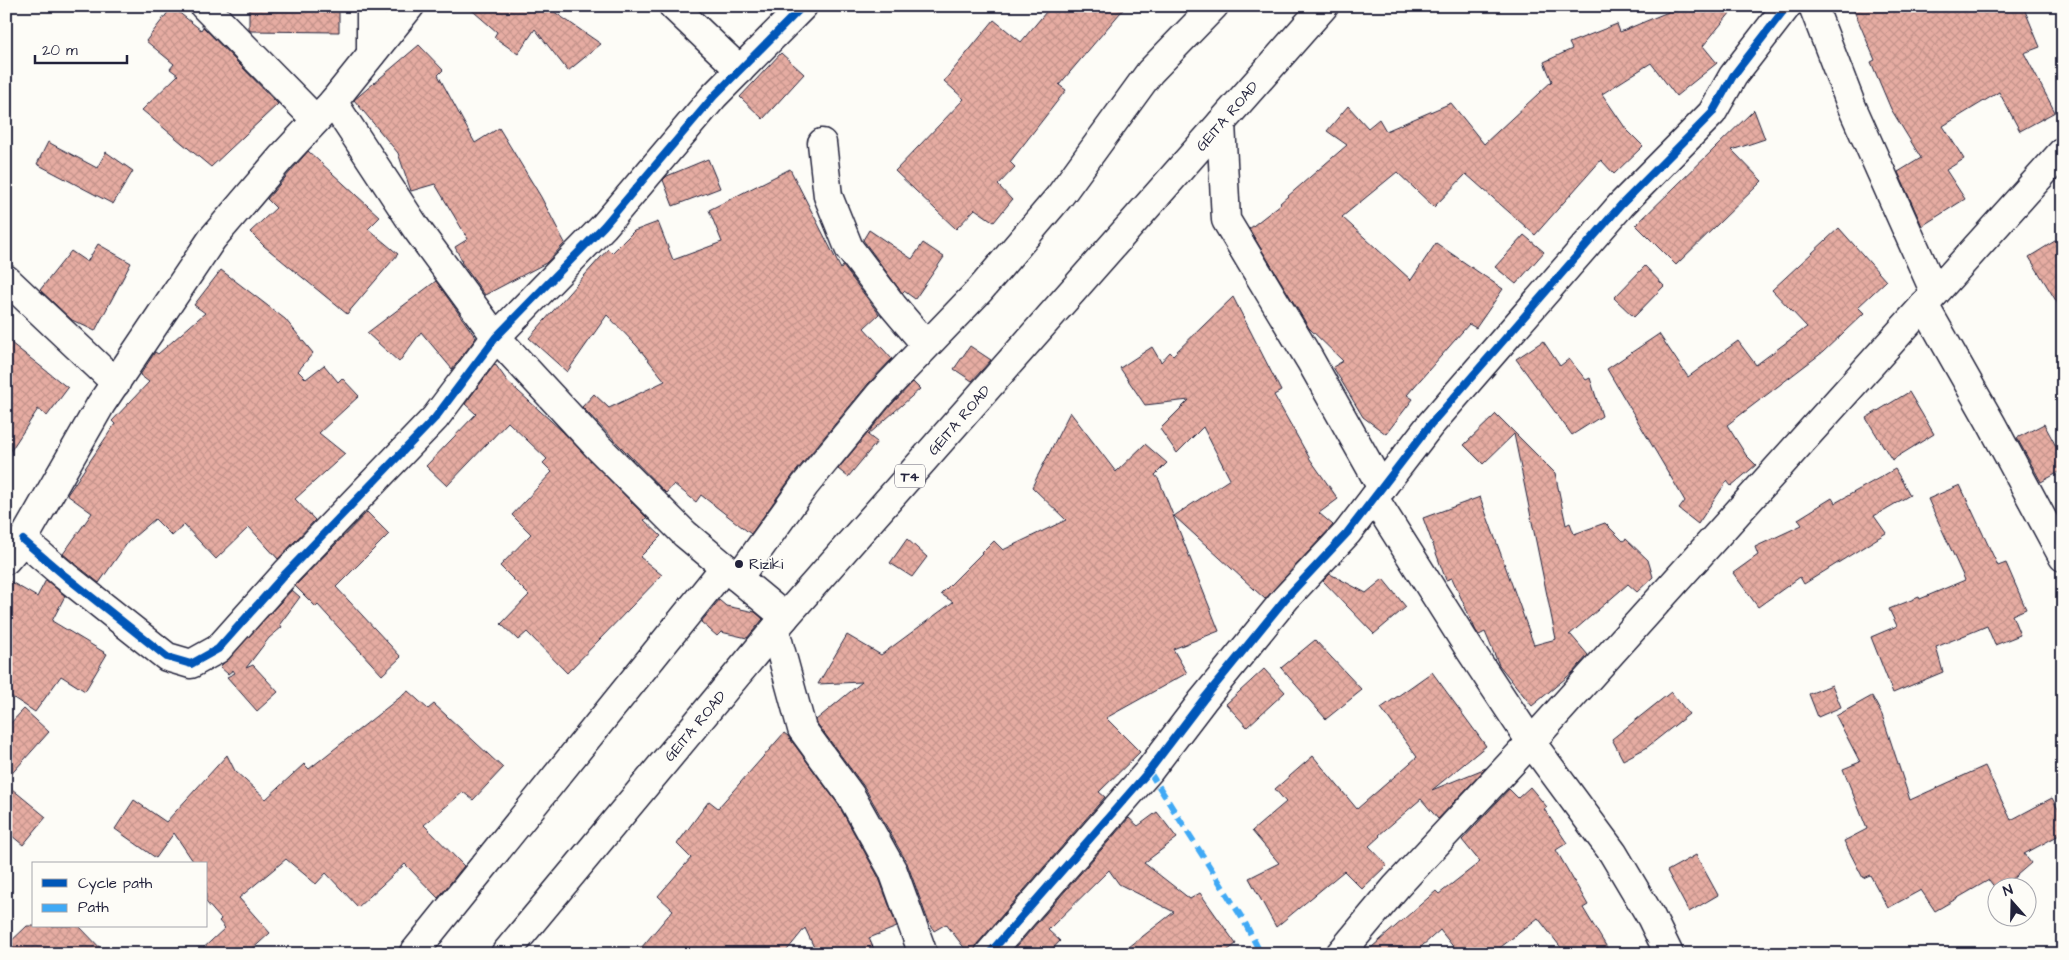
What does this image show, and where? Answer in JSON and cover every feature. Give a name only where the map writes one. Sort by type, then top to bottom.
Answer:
[{"type":"main road","points":[[204,6],[324,111],[416,228],[496,337],[597,446],[685,534],[732,573],[780,623],[802,729],[851,796],[893,871],[923,954]]},
{"type":"main road","points":[[371,6],[371,54]]},
{"type":"main road","points":[[410,6],[324,111],[280,158],[212,239],[101,404],[15,550],[65,576],[167,657],[191,664],[218,648],[286,572],[435,418],[496,337],[604,226],[714,96],[804,6]]},
{"type":"main road","points":[[673,6],[740,70]]},
{"type":"main road","points":[[413,954],[880,394],[980,290],[1059,196],[1150,72],[1214,6]]},
{"type":"main road","name":"GEITA ROAD","points":[[505,954],[780,623],[1324,6]]},
{"type":"main road","points":[[989,954],[1149,771],[1274,612],[1347,533],[1430,426],[1621,205],[1712,113],[1734,76],[1787,6]]},
{"type":"main road","points":[[1813,6],[1852,108],[1930,299],[1992,425],[2063,557]]},
{"type":"main road","points":[[1221,123],[1226,220],[1310,360],[1378,493],[1470,650],[1531,742],[1613,853],[1651,917],[1669,954]]},
{"type":"main road","points":[[822,143],[828,196],[849,248],[893,306],[926,345]]},
{"type":"main road","points":[[1340,954],[1396,887],[1531,742],[2063,151]]},
{"type":"main road","points":[[6,279],[116,383]]},
{"type":"building","points":[[249,6],[339,6],[339,32],[250,31]]},
{"type":"building","points":[[467,6],[552,6],[550,9],[601,44],[568,71],[535,29],[518,54],[494,37],[497,32]]},
{"type":"building","points":[[1051,6],[1126,6],[1059,85],[1066,90],[1010,162],[1015,167],[998,185],[1012,200],[994,222],[975,209],[956,229],[895,171],[964,99],[944,81],[994,20],[1021,42]]},
{"type":"building","points":[[1666,6],[1736,6],[1703,46],[1717,63],[1676,96],[1651,63],[1602,94],[1626,129],[1643,146],[1614,174],[1601,160],[1535,235],[1466,174],[1434,207],[1397,172],[1342,217],[1411,280],[1436,243],[1503,289],[1476,328],[1469,324],[1407,395],[1413,399],[1386,434],[1363,417],[1333,367],[1343,361],[1309,328],[1249,229],[1281,204],[1347,145],[1327,131],[1348,106],[1368,128],[1379,119],[1386,131],[1451,103],[1484,144],[1552,81],[1544,62],[1572,49],[1569,43],[1617,24],[1620,32],[1668,12]]},
{"type":"building","points":[[1852,6],[2023,6],[2040,47],[2024,53],[2055,112],[2020,131],[1999,92],[1943,126],[1964,159],[1946,170],[1965,199],[1922,226],[1898,172],[1921,158],[1891,109],[1871,62],[1875,60]]},
{"type":"building","points":[[172,7],[201,30],[203,27],[278,104],[211,167],[142,110],[178,75],[170,69],[174,64],[146,41]]},
{"type":"building","points":[[419,45],[443,70],[438,75],[475,143],[499,128],[541,197],[565,243],[546,263],[485,295],[461,262],[455,247],[468,239],[435,184],[411,191],[398,153],[354,100]]},
{"type":"building","points":[[781,53],[804,74],[763,119],[740,97]]},
{"type":"building","points":[[1754,110],[1765,139],[1732,150],[1762,181],[1676,265],[1636,225]]},
{"type":"building","points":[[48,142],[97,168],[106,152],[133,171],[113,204],[37,164]]},
{"type":"building","points":[[308,151],[380,217],[368,229],[398,254],[347,314],[264,246],[250,232],[276,208],[267,199]]},
{"type":"building","points":[[708,159],[720,188],[673,206],[663,180],[667,176]]},
{"type":"building","points":[[790,169],[841,269],[843,266],[879,314],[864,328],[892,359],[868,384],[793,475],[751,534],[701,495],[696,502],[674,484],[666,493],[582,407],[594,394],[609,408],[665,381],[637,346],[607,315],[567,372],[529,338],[608,249],[612,253],[634,231],[658,222],[673,260],[722,242],[709,210]]},
{"type":"building","points":[[1839,228],[1886,281],[1858,307],[1864,313],[1823,352],[1727,425],[1746,455],[1756,465],[1731,486],[1727,481],[1698,524],[1679,509],[1685,501],[1607,369],[1659,334],[1688,377],[1738,341],[1756,365],[1807,327],[1772,290]]},
{"type":"building","points":[[869,230],[912,259],[923,243],[944,257],[915,299],[904,291],[902,293],[863,240]]},
{"type":"building","points":[[1524,235],[1544,252],[1516,284],[1495,267]]},
{"type":"building","points":[[2063,236],[2063,312],[2029,257]]},
{"type":"building","points":[[98,244],[131,263],[95,331],[72,320],[40,290],[71,251],[87,262]]},
{"type":"building","points":[[1645,266],[1664,286],[1634,317],[1614,298]]},
{"type":"building","points":[[221,270],[285,319],[313,353],[298,371],[306,379],[324,365],[338,382],[342,378],[359,396],[319,433],[345,454],[295,499],[315,520],[278,559],[249,527],[216,559],[184,525],[172,536],[155,519],[128,542],[99,583],[63,554],[92,513],[67,495],[115,424],[112,421],[149,382],[140,375],[155,352],[158,354],[205,313],[194,305]]},
{"type":"building","points":[[436,281],[476,338],[452,369],[421,332],[399,362],[367,333]]},
{"type":"building","points":[[1233,297],[1281,391],[1274,395],[1310,459],[1338,499],[1319,513],[1333,525],[1265,599],[1174,516],[1230,479],[1203,427],[1177,453],[1160,429],[1189,400],[1145,405],[1120,368],[1152,347],[1161,362],[1170,352],[1173,355]]},
{"type":"building","points":[[6,339],[68,388],[47,416],[38,409],[6,458]]},
{"type":"building","points":[[1543,341],[1560,366],[1569,359],[1586,380],[1590,378],[1602,416],[1572,435],[1516,359]]},
{"type":"building","points":[[970,346],[991,360],[972,381],[954,369]]},
{"type":"building","points":[[495,364],[508,382],[561,430],[647,518],[644,520],[661,536],[640,557],[662,575],[567,673],[527,632],[518,640],[501,624],[529,595],[500,566],[531,534],[512,515],[552,472],[543,463],[547,459],[508,422],[447,486],[426,466],[476,414],[465,404]]},
{"type":"building","points":[[913,382],[920,389],[868,435],[877,442],[848,477],[838,469],[892,404]]},
{"type":"building","points":[[1909,392],[1934,434],[1892,460],[1866,418]]},
{"type":"building","points":[[1070,412],[1116,472],[1145,444],[1167,463],[1155,475],[1159,480],[1219,631],[1173,649],[1187,673],[1106,718],[1140,752],[1099,792],[1105,797],[977,944],[974,954],[969,954],[946,924],[934,931],[927,918],[907,863],[865,788],[816,722],[816,720],[862,682],[818,684],[847,635],[881,655],[953,602],[941,594],[994,541],[1003,550],[1066,520],[1032,487]]},
{"type":"building","points":[[1496,414],[1555,473],[1566,525],[1570,523],[1574,534],[1605,523],[1623,541],[1626,539],[1648,560],[1653,577],[1637,592],[1628,584],[1569,635],[1588,655],[1572,673],[1532,706],[1499,665],[1485,632],[1479,635],[1476,631],[1452,578],[1446,580],[1423,518],[1480,497],[1534,645],[1556,639],[1514,434],[1483,464],[1464,445]]},
{"type":"building","points":[[2044,424],[2063,459],[2063,470],[2041,482],[2017,438]]},
{"type":"building","points":[[1895,469],[1910,495],[1874,516],[1886,533],[1804,584],[1800,577],[1758,607],[1733,573],[1758,555],[1755,547],[1802,525],[1798,519],[1832,498],[1835,503]]},
{"type":"building","points":[[1960,485],[1998,566],[2006,563],[2026,609],[2012,615],[2020,635],[1995,645],[1987,626],[1936,647],[1943,672],[1893,693],[1871,637],[1897,626],[1889,609],[1919,597],[1920,599],[1965,580],[1928,499]]},
{"type":"building","points":[[367,512],[389,534],[336,587],[401,657],[382,675],[318,605],[316,607],[295,586]]},
{"type":"building","points":[[907,539],[927,557],[912,577],[890,563]]},
{"type":"building","points":[[1330,574],[1366,593],[1383,579],[1406,607],[1374,634],[1323,581]]},
{"type":"building","points":[[6,579],[37,597],[46,580],[65,596],[52,621],[107,654],[85,691],[61,676],[35,712],[6,693]]},
{"type":"building","points":[[292,590],[300,597],[280,624],[282,627],[269,638],[246,668],[253,665],[278,692],[257,711],[227,677],[235,673],[233,670],[228,674],[220,667]]},
{"type":"building","points":[[719,600],[726,606],[755,612],[763,619],[747,638],[721,632],[717,636],[701,622]]},
{"type":"building","points":[[1315,640],[1362,690],[1326,719],[1281,668]]},
{"type":"building","points":[[1264,669],[1285,692],[1247,727],[1226,704]]},
{"type":"building","points":[[1432,672],[1486,746],[1432,790],[1486,768],[1438,819],[1421,799],[1379,835],[1369,846],[1387,865],[1362,889],[1344,871],[1276,927],[1249,878],[1279,863],[1252,831],[1286,802],[1275,789],[1313,756],[1357,809],[1417,757],[1381,708]]},
{"type":"building","points":[[1832,685],[1841,707],[1818,717],[1809,694]]},
{"type":"building","points":[[408,691],[428,709],[434,704],[503,768],[473,800],[463,792],[424,825],[464,866],[438,898],[405,864],[358,907],[326,873],[316,884],[286,859],[239,898],[270,933],[247,954],[197,954],[225,928],[219,921],[221,919],[208,904],[208,862],[194,862],[174,833],[156,858],[115,829],[134,800],[166,822],[227,755],[235,771],[266,799],[304,764],[309,769]]},
{"type":"building","points":[[1671,692],[1689,714],[1646,748],[1623,760],[1612,739]]},
{"type":"building","points":[[1872,696],[1882,715],[1910,800],[1985,766],[2011,820],[2052,798],[2063,818],[2063,833],[2024,854],[2031,863],[2014,878],[1986,878],[1986,882],[1935,911],[1921,890],[1888,908],[1870,875],[1863,878],[1844,841],[1867,829],[1843,769],[1860,762],[1836,716]]},
{"type":"building","points":[[24,709],[49,732],[6,780],[6,728]]},
{"type":"building","points":[[784,733],[838,804],[879,878],[897,927],[869,938],[876,954],[817,954],[805,928],[784,954],[636,954],[673,910],[658,896],[691,858],[677,844],[709,801],[718,808]]},
{"type":"building","points":[[6,784],[46,817],[23,845],[6,831]]},
{"type":"building","points":[[1530,787],[1547,807],[1544,809],[1567,843],[1556,850],[1588,905],[1583,908],[1611,954],[1566,954],[1538,918],[1492,954],[1459,954],[1440,930],[1413,954],[1364,954],[1436,891],[1439,894],[1480,862],[1462,840],[1509,789],[1518,798]]},
{"type":"building","points":[[1157,812],[1177,838],[1144,863],[1190,899],[1200,893],[1236,944],[1223,954],[1120,954],[1174,912],[1119,884],[1109,870],[1048,930],[1060,941],[1048,954],[1010,954],[1129,818],[1138,826]]},
{"type":"building","points":[[1696,855],[1718,895],[1689,912],[1667,871]]},
{"type":"building","points":[[27,926],[32,926],[32,928],[81,928],[106,954],[6,954],[6,946]]},
{"type":"marked path","points":[[1149,771],[1244,921],[1261,954]]},
{"type":"cycle path","points":[[23,540],[167,657],[191,664],[218,649],[286,573],[435,418],[496,337],[604,226],[714,96],[803,6]]},
{"type":"cycle path","points":[[989,954],[1149,771],[1203,700],[1286,598],[1347,533],[1430,425],[1621,205],[1712,113],[1733,76],[1787,6]]},
{"type":"place","name":"Riziki","points":[[739,564]]}]
